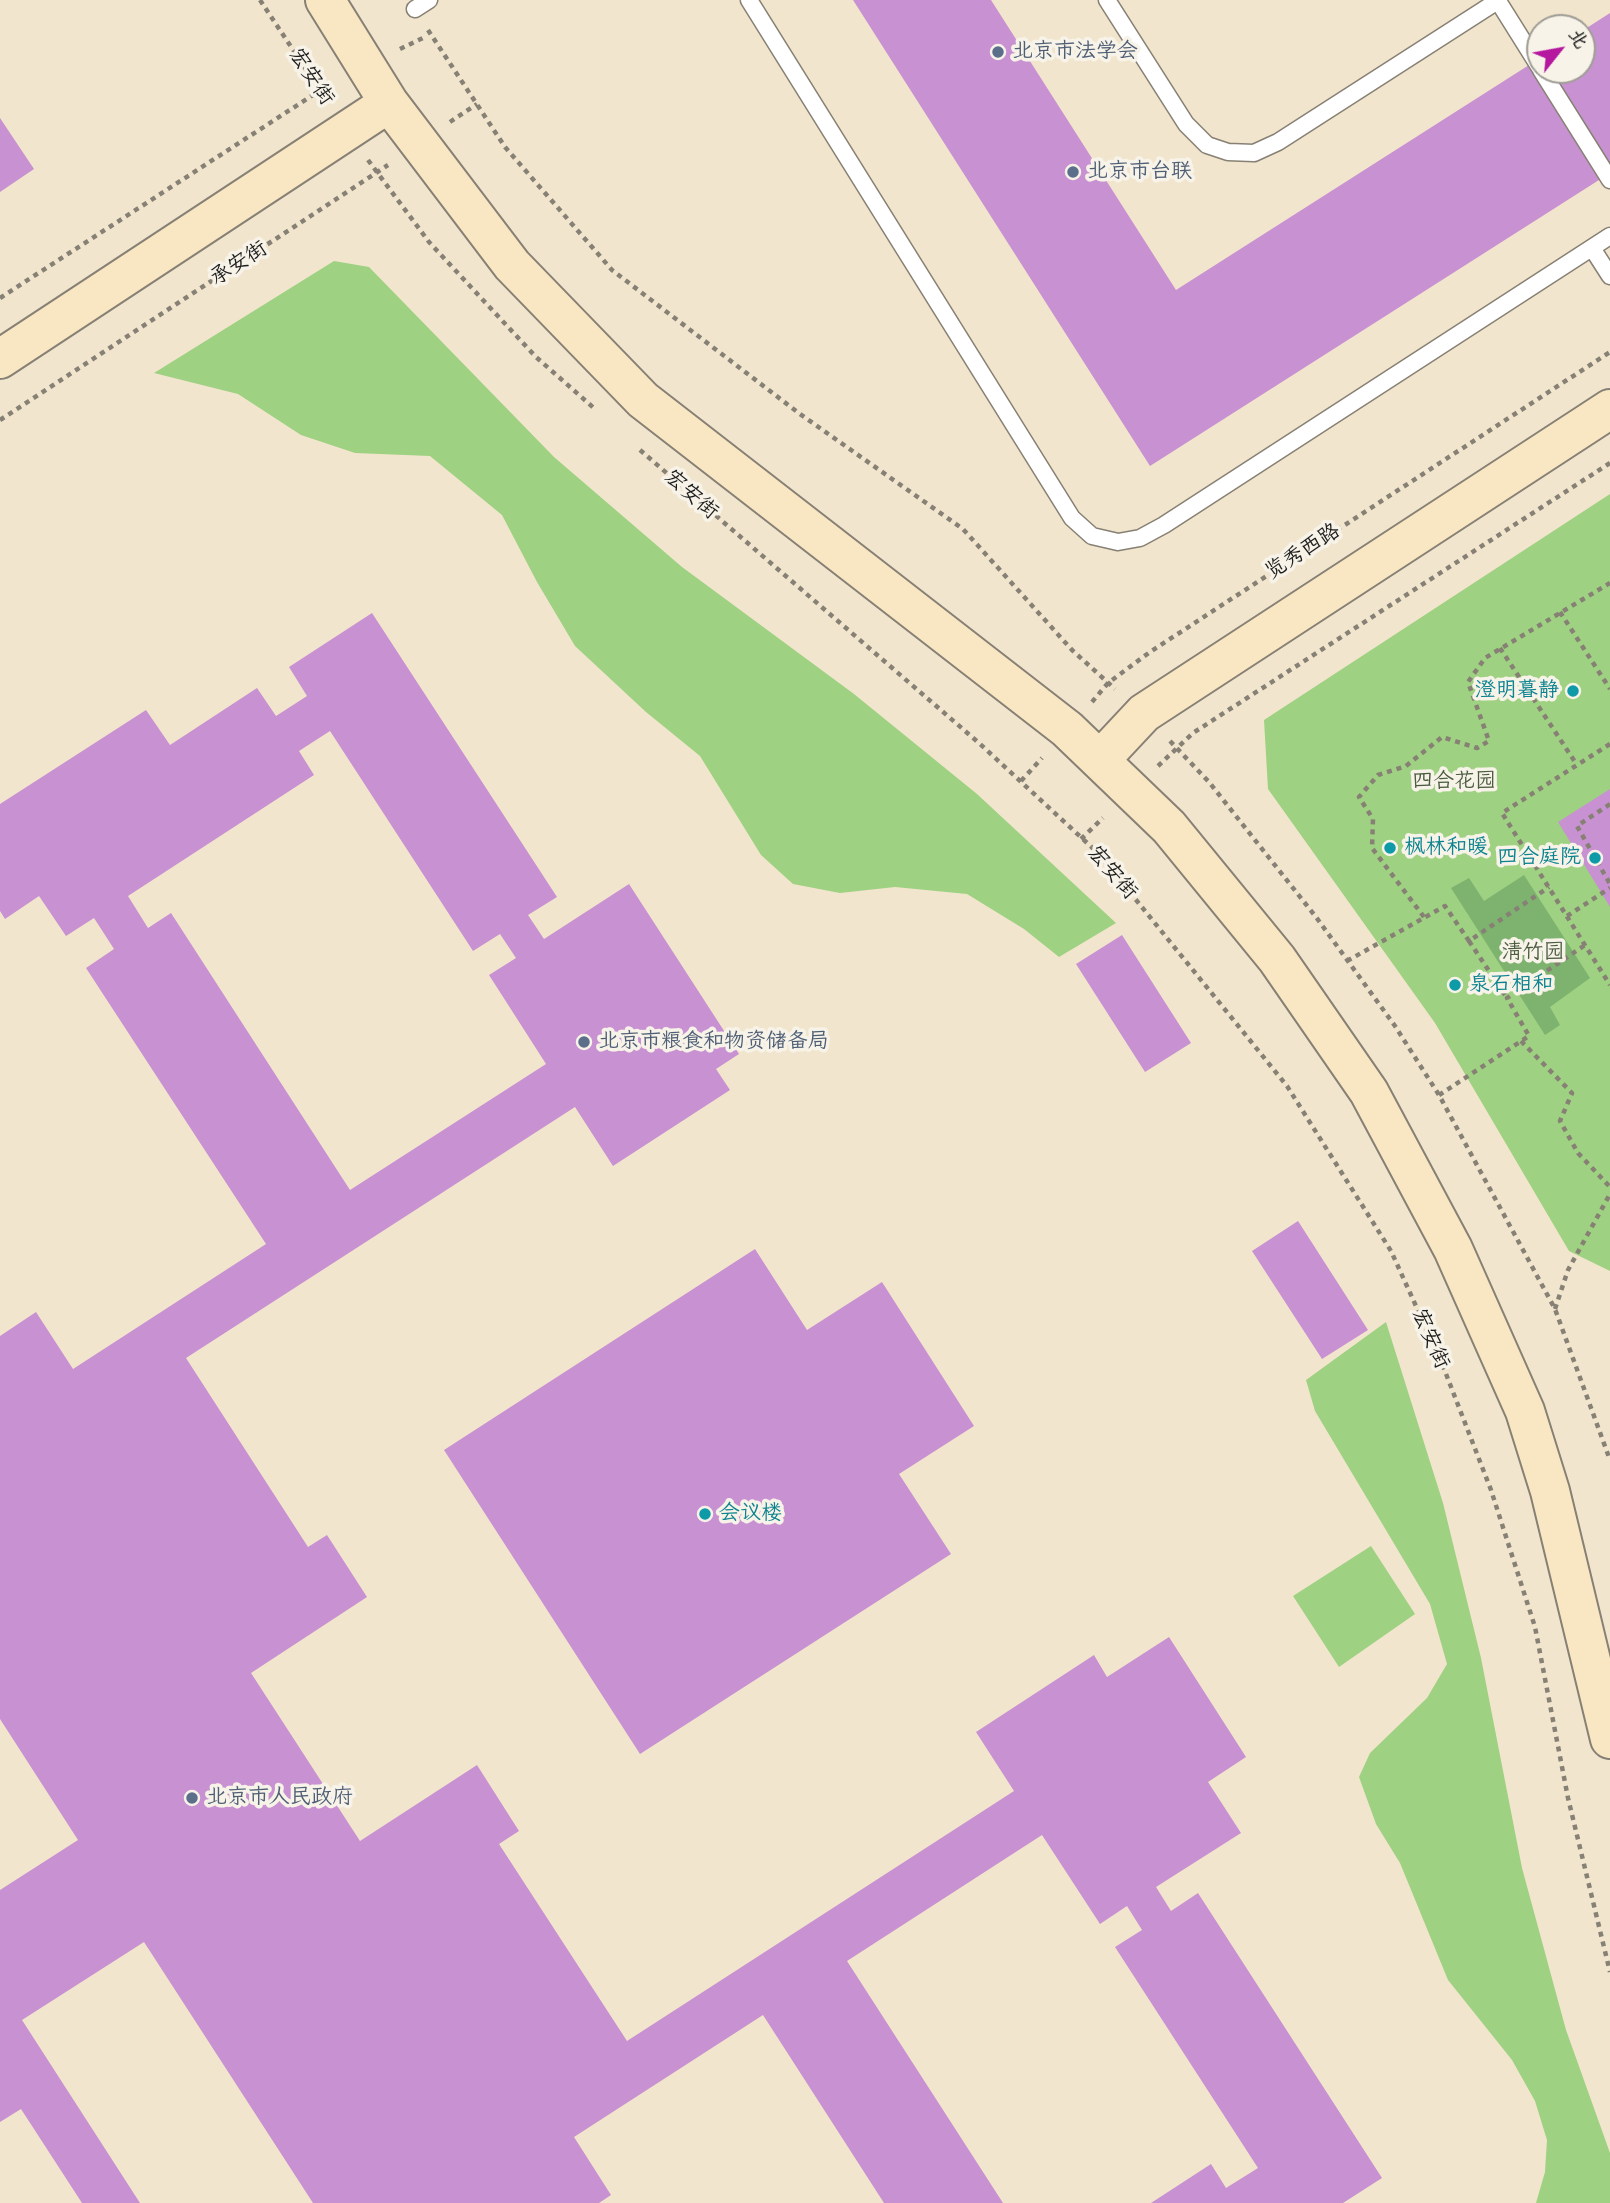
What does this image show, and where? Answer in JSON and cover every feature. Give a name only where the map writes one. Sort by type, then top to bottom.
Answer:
[{"type":"street","name":"宏安街","points":[[325,0],[417,143],[512,265],[643,400],[1068,729],[1133,789],[1169,827],[1278,959],[1368,1092],[1453,1249],[1525,1411],[1560,1530],[1610,1739]]},
{"type":"street","points":[[0,359],[389,103]]},
{"type":"street","points":[[1100,760],[1144,713],[1610,409]]},
{"type":"lane","points":[[749,0],[1072,518],[1092,536],[1118,542],[1140,538],[1610,236]]},
{"type":"lane","points":[[1107,0],[1186,124],[1207,145],[1228,152],[1254,153],[1278,142],[1499,0],[1526,44]]},
{"type":"lane","points":[[1550,84],[1610,180]]},
{"type":"lane","points":[[1592,248],[1610,276]]},
{"type":"path","name":"宏安街","points":[[260,0],[346,130],[429,242],[536,357],[598,412]]},
{"type":"path","points":[[0,298],[319,89],[431,34]]},
{"type":"path","name":"承安街","points":[[0,420],[377,174],[417,143],[477,104]]},
{"type":"path","name":"览秀西路","points":[[1021,781],[1108,683],[1150,652],[1610,352]]},
{"type":"path","name":"宏安街","points":[[629,440],[1021,781],[1098,853],[1287,1086],[1391,1251],[1441,1361],[1486,1477],[1535,1627],[1568,1798],[1610,1972]]},
{"type":"path","points":[[1081,839],[1193,733],[1610,463]]},
{"type":"path","points":[[1424,917],[1372,848],[1373,820],[1359,797],[1378,775],[1406,766],[1442,737],[1477,748],[1489,741],[1468,682],[1485,658],[1610,583]]},
{"type":"path","points":[[1560,612],[1610,689]]},
{"type":"path","points":[[1500,648],[1577,765]]},
{"type":"path","points":[[1610,744],[1502,813],[1610,985]]},
{"type":"path","points":[[1567,916],[1610,886],[1577,826],[1610,804]]},
{"type":"path","points":[[1469,941],[1549,887]]},
{"type":"path","points":[[1348,961],[1445,906],[1469,941],[1507,998],[1528,1036],[1439,1095]]},
{"type":"path","points":[[1507,998],[1585,945]]},
{"type":"path","points":[[1521,1041],[1572,1093],[1560,1121],[1578,1153],[1610,1187]]},
{"type":"path","points":[[1555,1309],[1568,1270],[1610,1194]]},
{"type":"green space","points":[[334,261],[369,267],[554,457],[682,567],[854,694],[977,794],[1116,923],[1059,957],[1024,929],[967,894],[895,887],[840,893],[793,884],[761,855],[700,756],[646,712],[575,646],[502,515],[430,456],[355,453],[301,435],[238,394],[154,373]]},
{"type":"green space","name":"四合花园","points":[[1610,494],[1610,1271],[1569,1251],[1435,1023],[1268,789],[1264,720]]},
{"type":"green space","name":"清竹园","points":[[1524,875],[1590,978],[1550,1007],[1560,1025],[1545,1035],[1451,888],[1469,878],[1484,901]]},
{"type":"green space","points":[[1386,1322],[1443,1503],[1481,1658],[1522,1868],[1566,2030],[1610,2153],[1610,2203],[1536,2203],[1545,2172],[1547,2140],[1535,2101],[1512,2060],[1448,1980],[1400,1863],[1376,1824],[1359,1777],[1370,1753],[1427,1698],[1447,1664],[1430,1604],[1315,1411],[1306,1380]]},
{"type":"green space","points":[[1371,1546],[1415,1614],[1339,1667],[1293,1596]]},
{"type":"building","points":[[853,0],[991,0],[1176,290],[1526,67],[1526,84],[1596,84],[1596,22],[1610,13],[1610,173],[1150,466]]},
{"type":"building","points":[[0,118],[34,169],[0,192]]},
{"type":"building","points":[[372,613],[557,897],[528,915],[544,939],[629,884],[739,1054],[716,1069],[730,1090],[613,1166],[575,1107],[186,1358],[308,1547],[327,1535],[367,1597],[251,1673],[360,1841],[477,1765],[519,1831],[499,1844],[627,2041],[1014,1791],[976,1732],[1094,1655],[1107,1677],[1169,1637],[1246,1757],[1208,1782],[1241,1833],[1156,1887],[1171,1911],[1198,1893],[1382,2178],[1343,2203],[1151,2203],[1211,2164],[1226,2188],[1258,2168],[1115,1947],[1142,1930],[1127,1906],[1100,1924],[1042,1835],[847,1961],[1003,2203],[884,2203],[763,2015],[574,2137],[611,2195],[599,2203],[313,2203],[144,1942],[22,2020],[140,2203],[82,2203],[21,2109],[0,2122],[0,1890],[78,1840],[0,1719],[0,1336],[36,1312],[73,1369],[266,1244],[86,968],[114,949],[94,918],[66,936],[39,896],[5,919],[0,911],[0,804],[146,710],[170,745],[257,688],[276,716],[307,696],[289,667]],"holes":[[[330,731],[473,951],[500,934],[516,958],[489,975],[546,1064],[350,1190],[171,913],[148,928],[128,896],[314,775],[299,751]]]},
{"type":"building","name":"四合庭院","points":[[1610,789],[1610,907],[1558,822]]},
{"type":"building","points":[[1122,935],[1191,1043],[1145,1072],[1076,964]]},
{"type":"building","points":[[1298,1221],[1368,1330],[1322,1359],[1252,1251]]},
{"type":"building","name":"会议楼","points":[[755,1249],[807,1330],[882,1282],[974,1426],[899,1474],[951,1554],[640,1754],[444,1450]]},
{"type":"place","name":"北京市法学会","points":[[998,52]]},
{"type":"place","name":"北京市台联","points":[[1073,172]]},
{"type":"place","name":"澄明暮静","points":[[1573,691]]},
{"type":"place","name":"枫林和暖","points":[[1390,848]]},
{"type":"place","name":"四合庭院","points":[[1595,858]]},
{"type":"place","name":"泉石相和","points":[[1455,985]]},
{"type":"place","name":"北京市粮食和物资储备局","points":[[584,1042]]},
{"type":"place","name":"会议楼","points":[[705,1514]]},
{"type":"place","name":"北京市人民政府","points":[[192,1798]]}]
